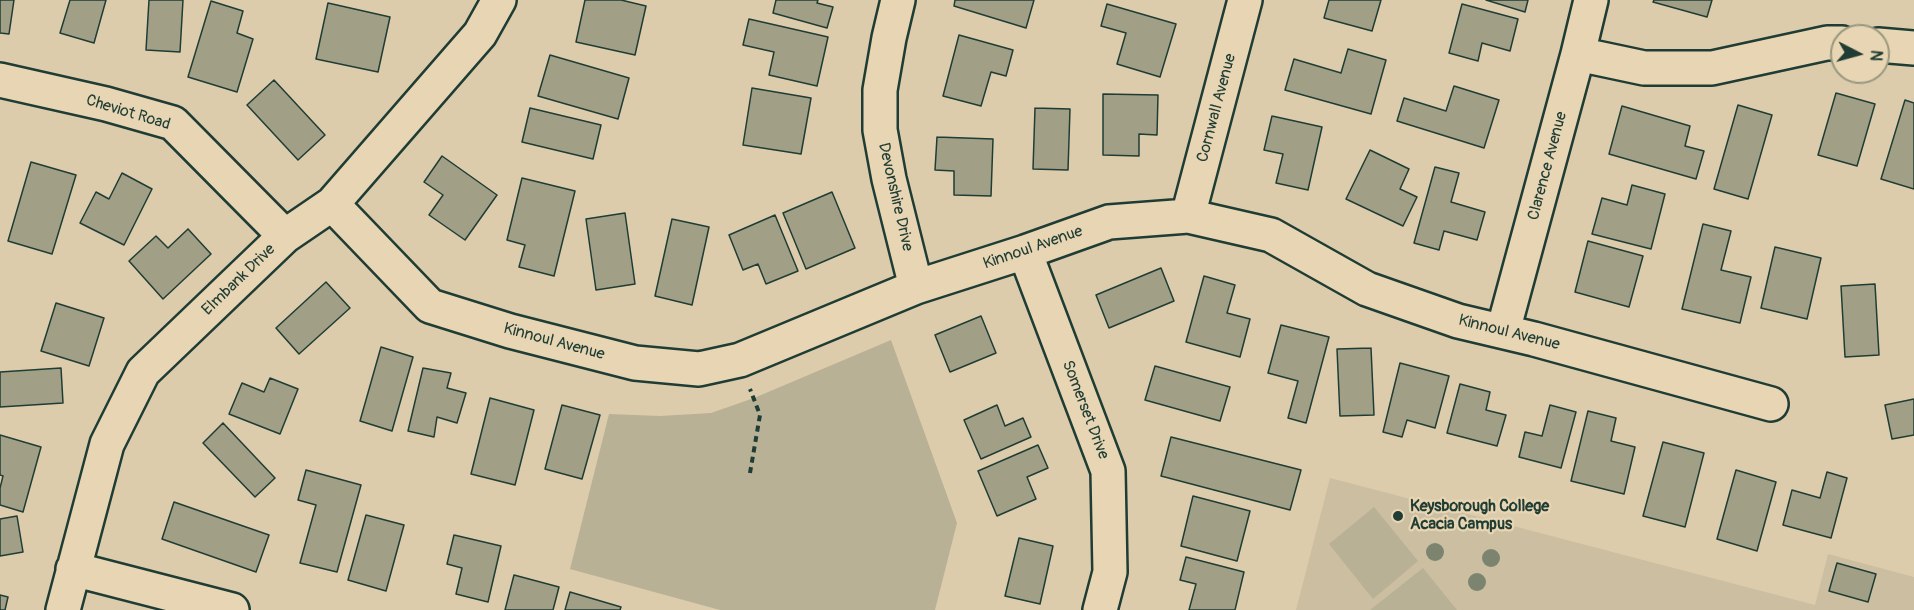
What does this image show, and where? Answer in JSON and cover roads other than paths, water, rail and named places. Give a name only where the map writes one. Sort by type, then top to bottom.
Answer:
[{"type":"street","name":"Elmbank Drive","points":[[63,610],[107,444],[143,372],[285,236],[332,204],[480,34],[499,0]]},
{"type":"street","name":"Devonshire Drive","points":[[898,0],[888,38],[880,90],[880,130],[889,179],[916,287]]},
{"type":"street","name":"Cornwall Avenue","points":[[1188,216],[1245,0]]},
{"type":"street","name":"Clarence Avenue","points":[[1503,331],[1591,0]]},
{"type":"street","points":[[1578,54],[1644,68],[1712,68],[1830,43]]},
{"type":"street","points":[[1890,46],[1914,48]]},
{"type":"street","name":"Cheviot Road","points":[[0,80],[106,104],[173,123],[285,236]]},
{"type":"street","name":"Kinnoul Avenue","points":[[332,204],[430,306],[510,331],[635,363],[699,369],[740,360],[916,287],[1109,222],[1188,216],[1271,235],[1367,289],[1458,321],[1503,331],[1771,404]]},
{"type":"street","name":"Somerset Drive","points":[[1025,252],[1108,471],[1110,573],[1100,610]]},
{"type":"street","points":[[73,569],[232,610]]},
{"type":"place","name":"Keysborough College Acacia Campus","points":[[1398,516]]}]
